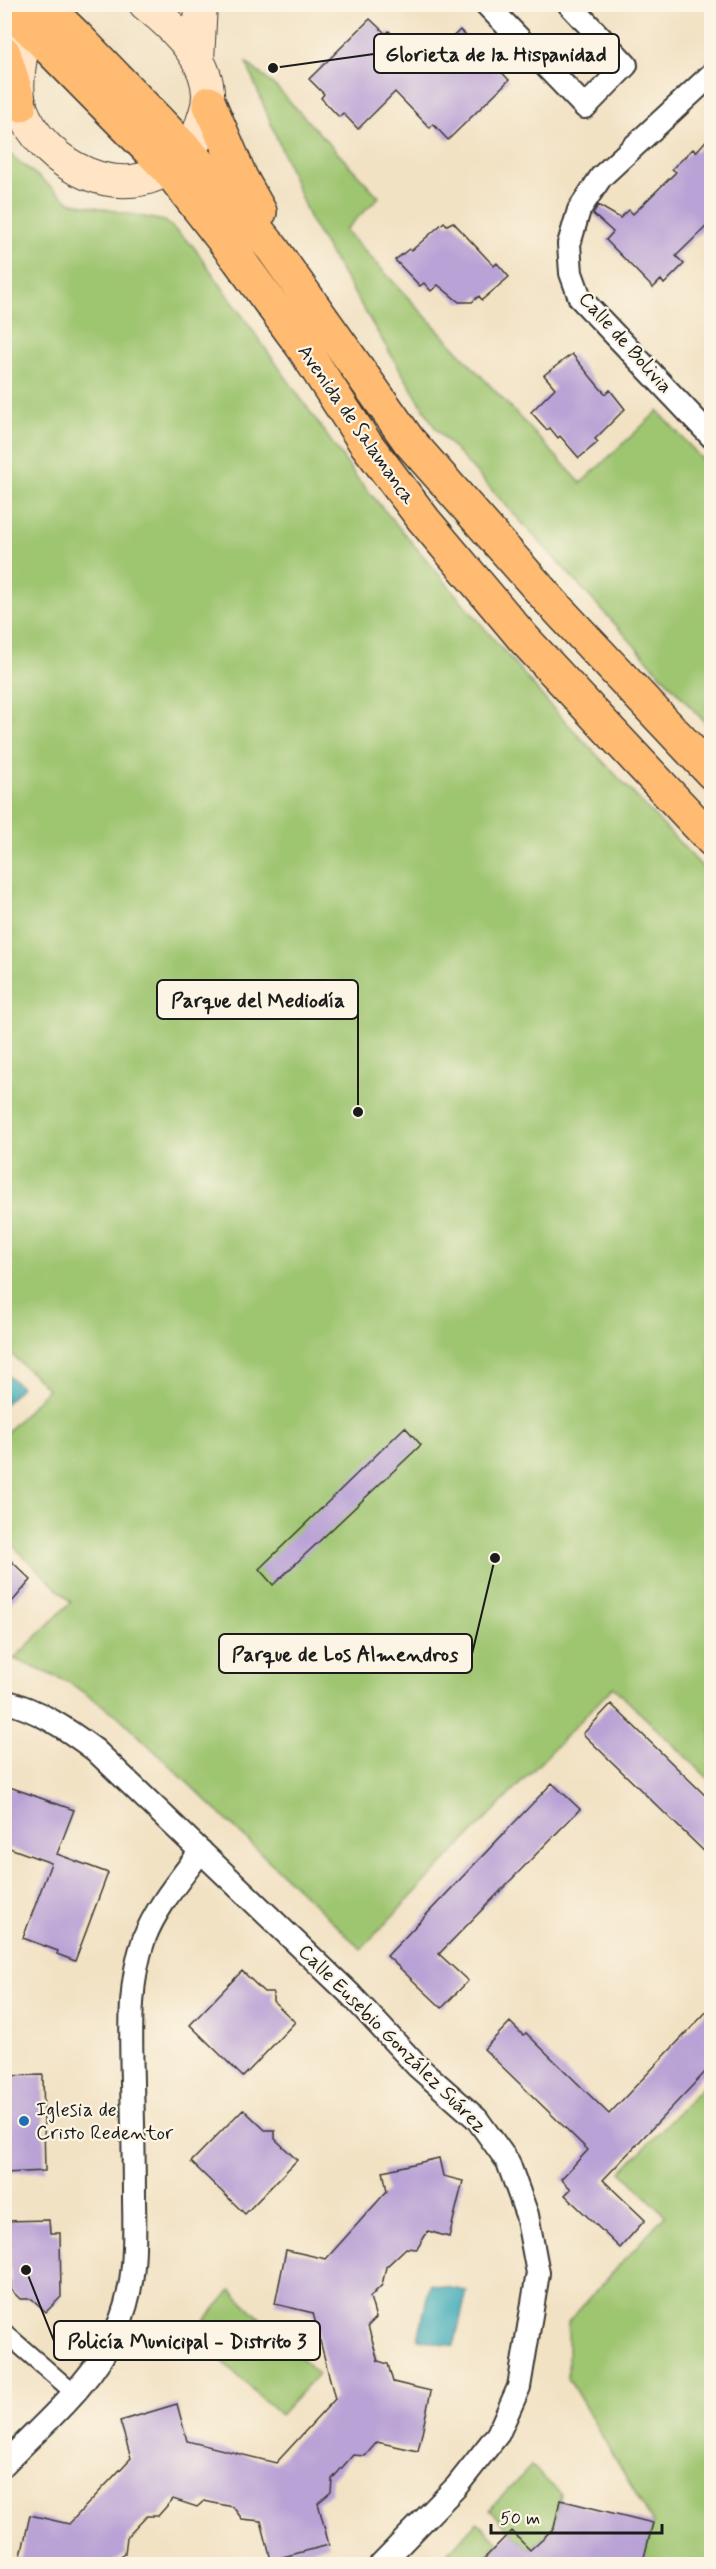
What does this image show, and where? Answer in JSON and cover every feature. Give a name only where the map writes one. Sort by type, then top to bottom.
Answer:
[{"type":"highway","name":"Avenida de Salamanca","points":[[4,8],[44,12],[179,161],[272,248],[409,441],[550,601],[711,773]]},
{"type":"highway","points":[[4,53],[20,105]]},
{"type":"highway","points":[[208,104],[241,178],[264,220],[272,248]]},
{"type":"highway","name":"Avenida de Salamanca","points":[[179,161],[239,260],[302,346],[364,441],[424,520],[524,639],[711,840]]},
{"type":"main road","points":[[44,12],[23,49],[19,75],[20,105],[30,127],[48,151],[81,171],[112,182],[146,180],[179,161],[208,104],[205,80],[198,60],[177,30],[145,4]]},
{"type":"main road","points":[[198,60],[201,4]]},
{"type":"street","points":[[486,4],[585,107],[626,65],[569,4]]},
{"type":"street","name":"Calle de Bolivia","points":[[711,74],[601,177],[579,210],[569,244],[570,273],[579,298],[711,437]]},
{"type":"street","name":"Calle Eusebio González Suárez","points":[[4,1701],[25,1707],[65,1728],[95,1750],[351,1995],[417,2066],[477,2119],[508,2162],[527,2215],[538,2273],[519,2387],[498,2434],[456,2487],[381,2565]]},
{"type":"street","points":[[4,2464],[74,2393],[98,2364],[117,2330],[129,2297],[134,2263],[132,1987],[144,1938],[162,1905],[201,1851]]},
{"type":"street","points":[[4,2332],[74,2393]]},
{"type":"green space","points":[[246,62],[276,87],[379,197],[345,230],[581,483],[658,411],[711,469],[711,729],[436,429],[311,222]]},
{"type":"green space","points":[[4,148],[70,202],[165,221],[193,246],[357,478],[549,704],[711,876],[711,1781],[613,1687],[361,1949],[118,1716],[68,1682],[14,1659],[71,1602],[4,1537],[5,1434],[48,1389],[4,1347]]},
{"type":"green space","points":[[711,2078],[711,2564],[642,2564],[653,2523],[568,2378],[568,2322],[665,2215],[621,2172]]},
{"type":"green space","points":[[231,2290],[318,2374],[280,2415],[193,2334]]},
{"type":"green space","points":[[531,2466],[561,2494],[554,2528],[530,2550],[489,2510]]},
{"type":"green space","points":[[477,2522],[499,2543],[478,2564],[437,2564]]},
{"type":"water","points":[[4,1372],[21,1387],[5,1404],[4,1404]]},
{"type":"water","points":[[430,2284],[467,2291],[454,2346],[418,2339]]},
{"type":"building","points":[[370,19],[386,34],[389,31],[422,66],[460,30],[475,45],[479,42],[498,61],[494,64],[509,80],[448,140],[433,124],[430,128],[395,92],[358,129],[343,113],[339,117],[321,98],[324,94],[309,79]]},
{"type":"building","points":[[711,135],[711,222],[676,256],[684,264],[664,284],[661,280],[653,288],[606,240],[613,232],[593,214],[598,205],[620,218],[629,210],[633,214],[676,172],[672,169],[693,149],[696,152]]},
{"type":"building","points":[[444,222],[447,225],[453,222],[494,266],[497,263],[509,277],[482,300],[479,296],[472,302],[459,302],[438,285],[431,291],[424,283],[420,286],[395,260],[409,249],[411,251]]},
{"type":"building","points":[[572,354],[599,387],[606,394],[610,390],[625,409],[595,439],[598,442],[579,458],[560,436],[558,438],[550,428],[547,430],[531,412],[555,388],[544,375]]},
{"type":"building","points":[[405,1427],[421,1445],[273,1585],[259,1569]]},
{"type":"building","points":[[4,1554],[31,1580],[4,1611]]},
{"type":"building","points":[[611,1704],[711,1801],[711,1858],[583,1734]]},
{"type":"building","points":[[552,1783],[580,1809],[439,1954],[468,1981],[442,2008],[387,1956]]},
{"type":"building","points":[[4,1785],[74,1810],[57,1854],[108,1873],[75,1961],[57,1954],[58,1951],[23,1938],[51,1863],[4,1846]]},
{"type":"building","points":[[242,1971],[264,1992],[273,1992],[273,2001],[295,2022],[243,2077],[190,2025]]},
{"type":"building","points":[[711,2007],[711,2066],[603,2180],[645,2220],[620,2248],[565,2195],[571,2189],[561,2179],[588,2150],[484,2049],[510,2022],[523,2035],[526,2033],[609,2114]]},
{"type":"building","name":"Iglesia de Cristo Redentor","points":[[43,2075],[45,2171],[4,2173],[4,2076]]},
{"type":"building","points":[[243,2109],[265,2130],[275,2130],[275,2139],[297,2160],[245,2214],[191,2162]]},
{"type":"building","points":[[439,2158],[443,2176],[463,2181],[449,2237],[428,2231],[417,2249],[406,2248],[386,2267],[382,2285],[370,2297],[376,2318],[368,2326],[378,2361],[388,2364],[393,2382],[431,2391],[418,2451],[377,2442],[365,2456],[353,2455],[332,2479],[331,2492],[318,2503],[329,2545],[271,2560],[261,2521],[242,2519],[233,2507],[204,2501],[197,2507],[173,2499],[158,2516],[147,2516],[127,2537],[125,2553],[108,2565],[19,2565],[30,2515],[69,2524],[131,2458],[120,2421],[177,2404],[187,2441],[276,2463],[335,2399],[313,2313],[275,2304],[286,2250],[326,2259],[387,2191],[383,2171]]},
{"type":"building","points":[[49,2220],[50,2233],[60,2233],[61,2297],[46,2312],[32,2299],[20,2299],[11,2290],[10,2245],[4,2246],[4,2221]]},
{"type":"building","points":[[560,2500],[653,2523],[642,2565],[478,2565],[511,2531],[530,2550],[554,2528]]},
{"type":"place","name":"Glorieta de la Hispanidad","points":[[273,68]]},
{"type":"place","name":"Parque del Mediodía","points":[[358,1112]]},
{"type":"place","name":"Parque de Los Almendros","points":[[495,1558]]},
{"type":"place","name":"Iglesia de Cristo Redentor","points":[[24,2121]]},
{"type":"place","name":"Policía Municipal - Distrito 3","points":[[26,2270]]}]
